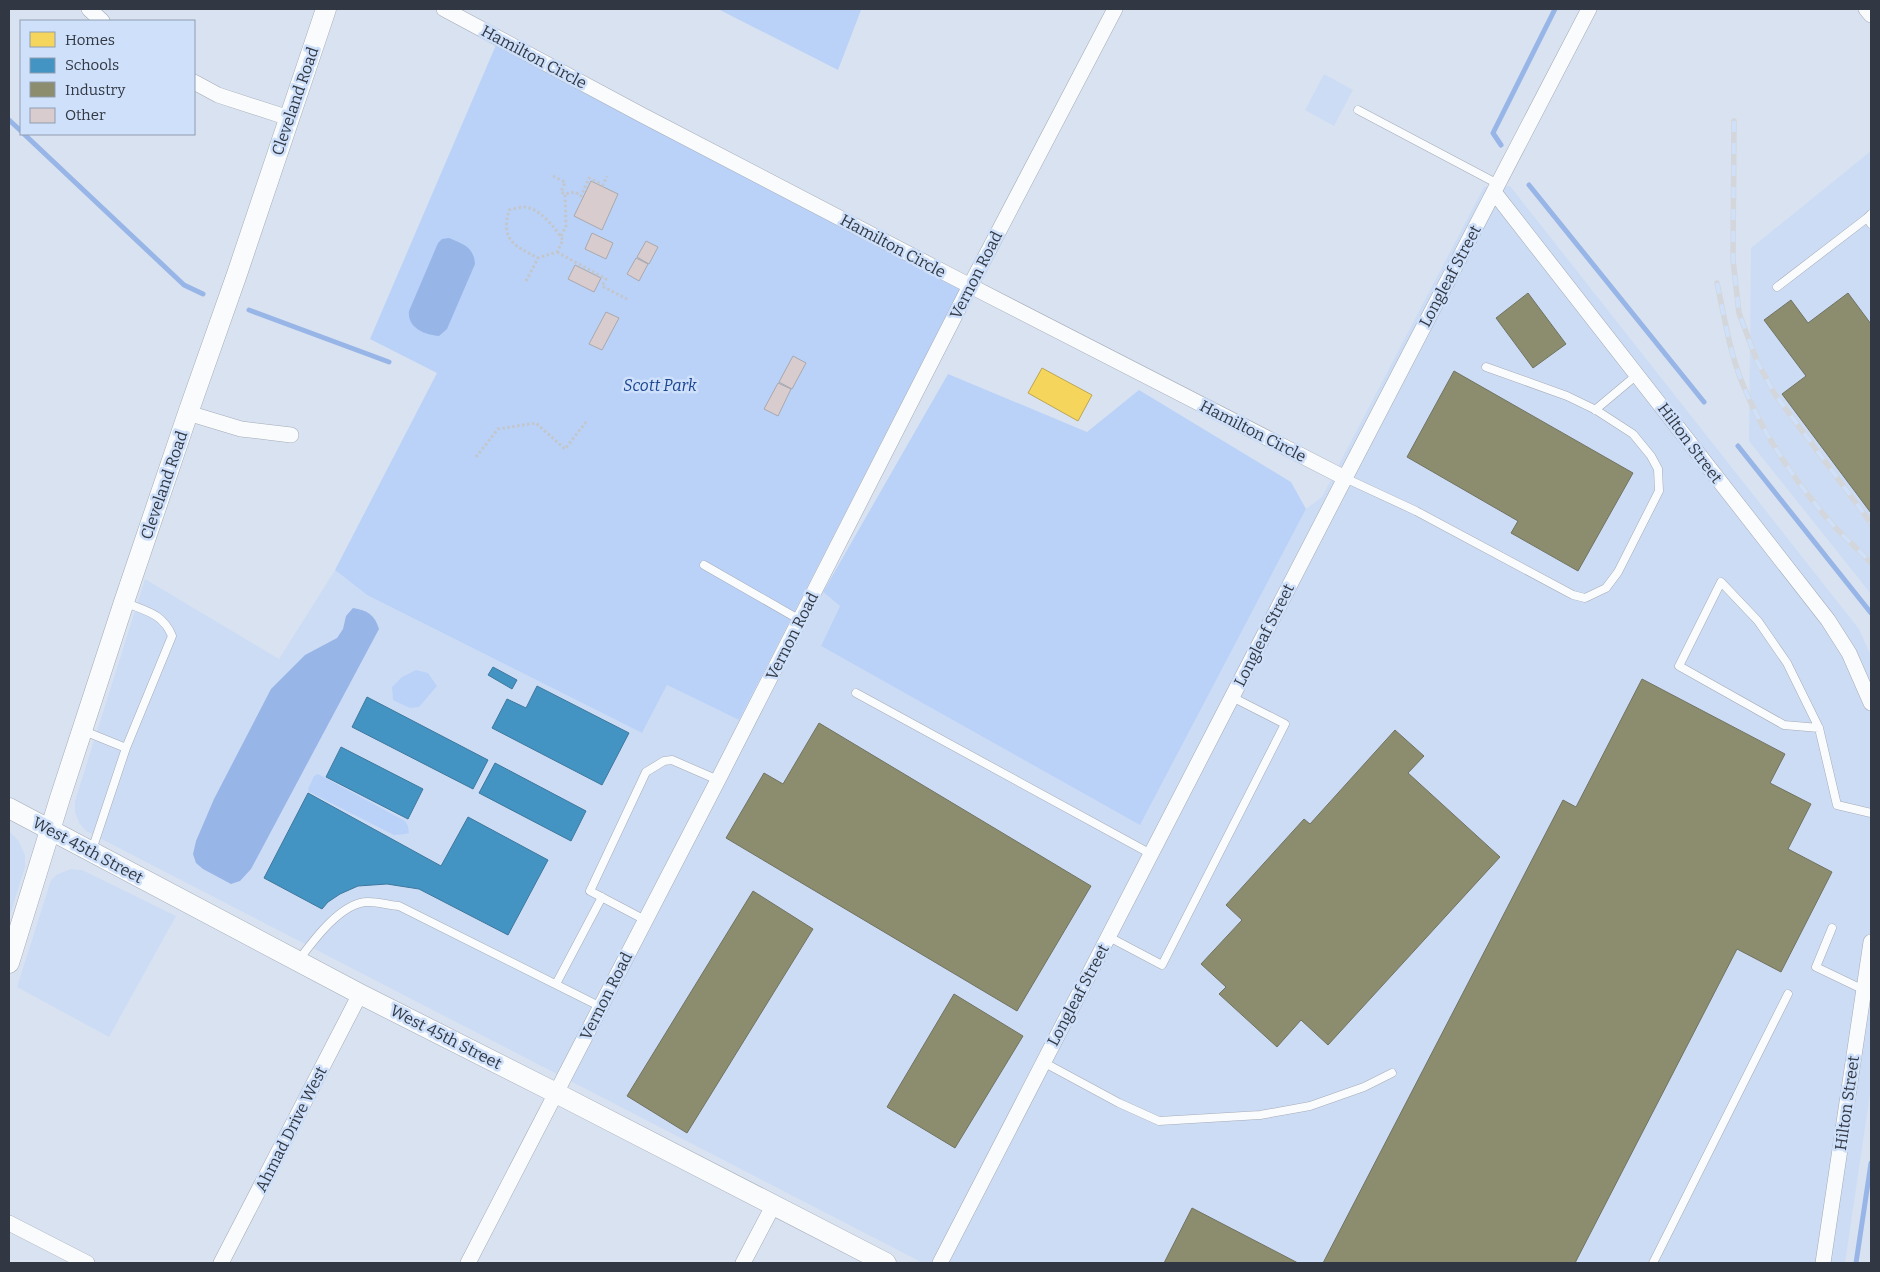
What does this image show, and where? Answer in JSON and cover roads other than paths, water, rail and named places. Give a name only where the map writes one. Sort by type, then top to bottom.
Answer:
[{"type":"street","points":[[89,9],[101,20]]},
{"type":"street","name":"Cleveland Road","points":[[9,963],[12,938],[326,9]]},
{"type":"street","name":"Hamilton Circle","points":[[444,9],[642,115],[970,286],[1344,478]]},
{"type":"street","name":"Vernon Road","points":[[468,1263],[718,780],[970,286],[1115,9]]},
{"type":"street","name":"Longleaf Street","points":[[940,1263],[1344,478],[1589,9]]},
{"type":"street","points":[[1866,9],[1871,15]]},
{"type":"street","points":[[195,83],[218,95],[289,118]]},
{"type":"street","name":"Hilton Street","points":[[1496,188],[1708,467],[1828,620],[1849,653],[1871,703]]},
{"type":"street","points":[[188,413],[241,429],[291,435]]},
{"type":"street","name":"West 45th Street","points":[[9,808],[360,994],[886,1263]]},
{"type":"street","name":"Hilton Street","points":[[1823,1263],[1871,942]]},
{"type":"street","name":"Ahmad Drive West","points":[[221,1263],[360,994]]},
{"type":"street","points":[[743,1263],[773,1206]]},
{"type":"street","points":[[9,1223],[87,1263]]},
{"type":"lane","points":[[1358,110],[1496,188]]},
{"type":"lane","points":[[1777,287],[1870,219]]},
{"type":"lane","points":[[1344,478],[1416,511],[1573,595],[1584,598],[1595,595],[1606,588],[1618,572],[1659,490],[1658,469],[1633,434],[1595,410],[1567,396],[1486,367]]},
{"type":"lane","points":[[1595,410],[1638,374]]},
{"type":"lane","points":[[704,565],[800,620]]},
{"type":"lane","points":[[1819,728],[1784,725],[1679,666],[1721,582],[1758,621],[1787,663],[1819,728],[1837,805],[1871,813]]},
{"type":"lane","points":[[91,852],[126,748],[172,636],[168,626],[160,617],[124,602]]},
{"type":"lane","points":[[856,693],[1151,854]]},
{"type":"lane","points":[[1109,937],[1162,965],[1286,724],[1232,698]]},
{"type":"lane","points":[[83,730],[126,748]]},
{"type":"lane","points":[[645,920],[590,891],[646,772],[664,761],[672,760],[718,780]]},
{"type":"lane","points":[[556,984],[602,897]]},
{"type":"lane","points":[[298,961],[322,929],[347,909],[366,902],[399,906],[601,1007]]},
{"type":"lane","points":[[1832,928],[1816,967],[1864,990]]},
{"type":"lane","points":[[1654,1263],[1788,994]]},
{"type":"lane","points":[[1043,1062],[1119,1103],[1159,1121],[1260,1115],[1310,1106],[1364,1087],[1392,1073]]},
{"type":"waterway","points":[[1501,145],[1493,133],[1555,9]]},
{"type":"waterway","points":[[9,120],[20,130]]},
{"type":"waterway","points":[[25,135],[184,285],[203,294]]},
{"type":"waterway","points":[[1529,185],[1704,402]]},
{"type":"waterway","points":[[249,310],[389,362]]},
{"type":"waterway","points":[[1738,446],[1871,613]]},
{"type":"waterway","points":[[1856,1263],[1871,1163]]},
{"type":"railway","points":[[1734,121],[1733,260],[1739,313],[1757,361],[1774,393],[1871,523]]},
{"type":"railway","points":[[1717,283],[1727,332],[1741,380],[1769,438],[1819,509],[1871,563]]},
{"type":"park label","name":"Scott Park","points":[[660,385]]}]
